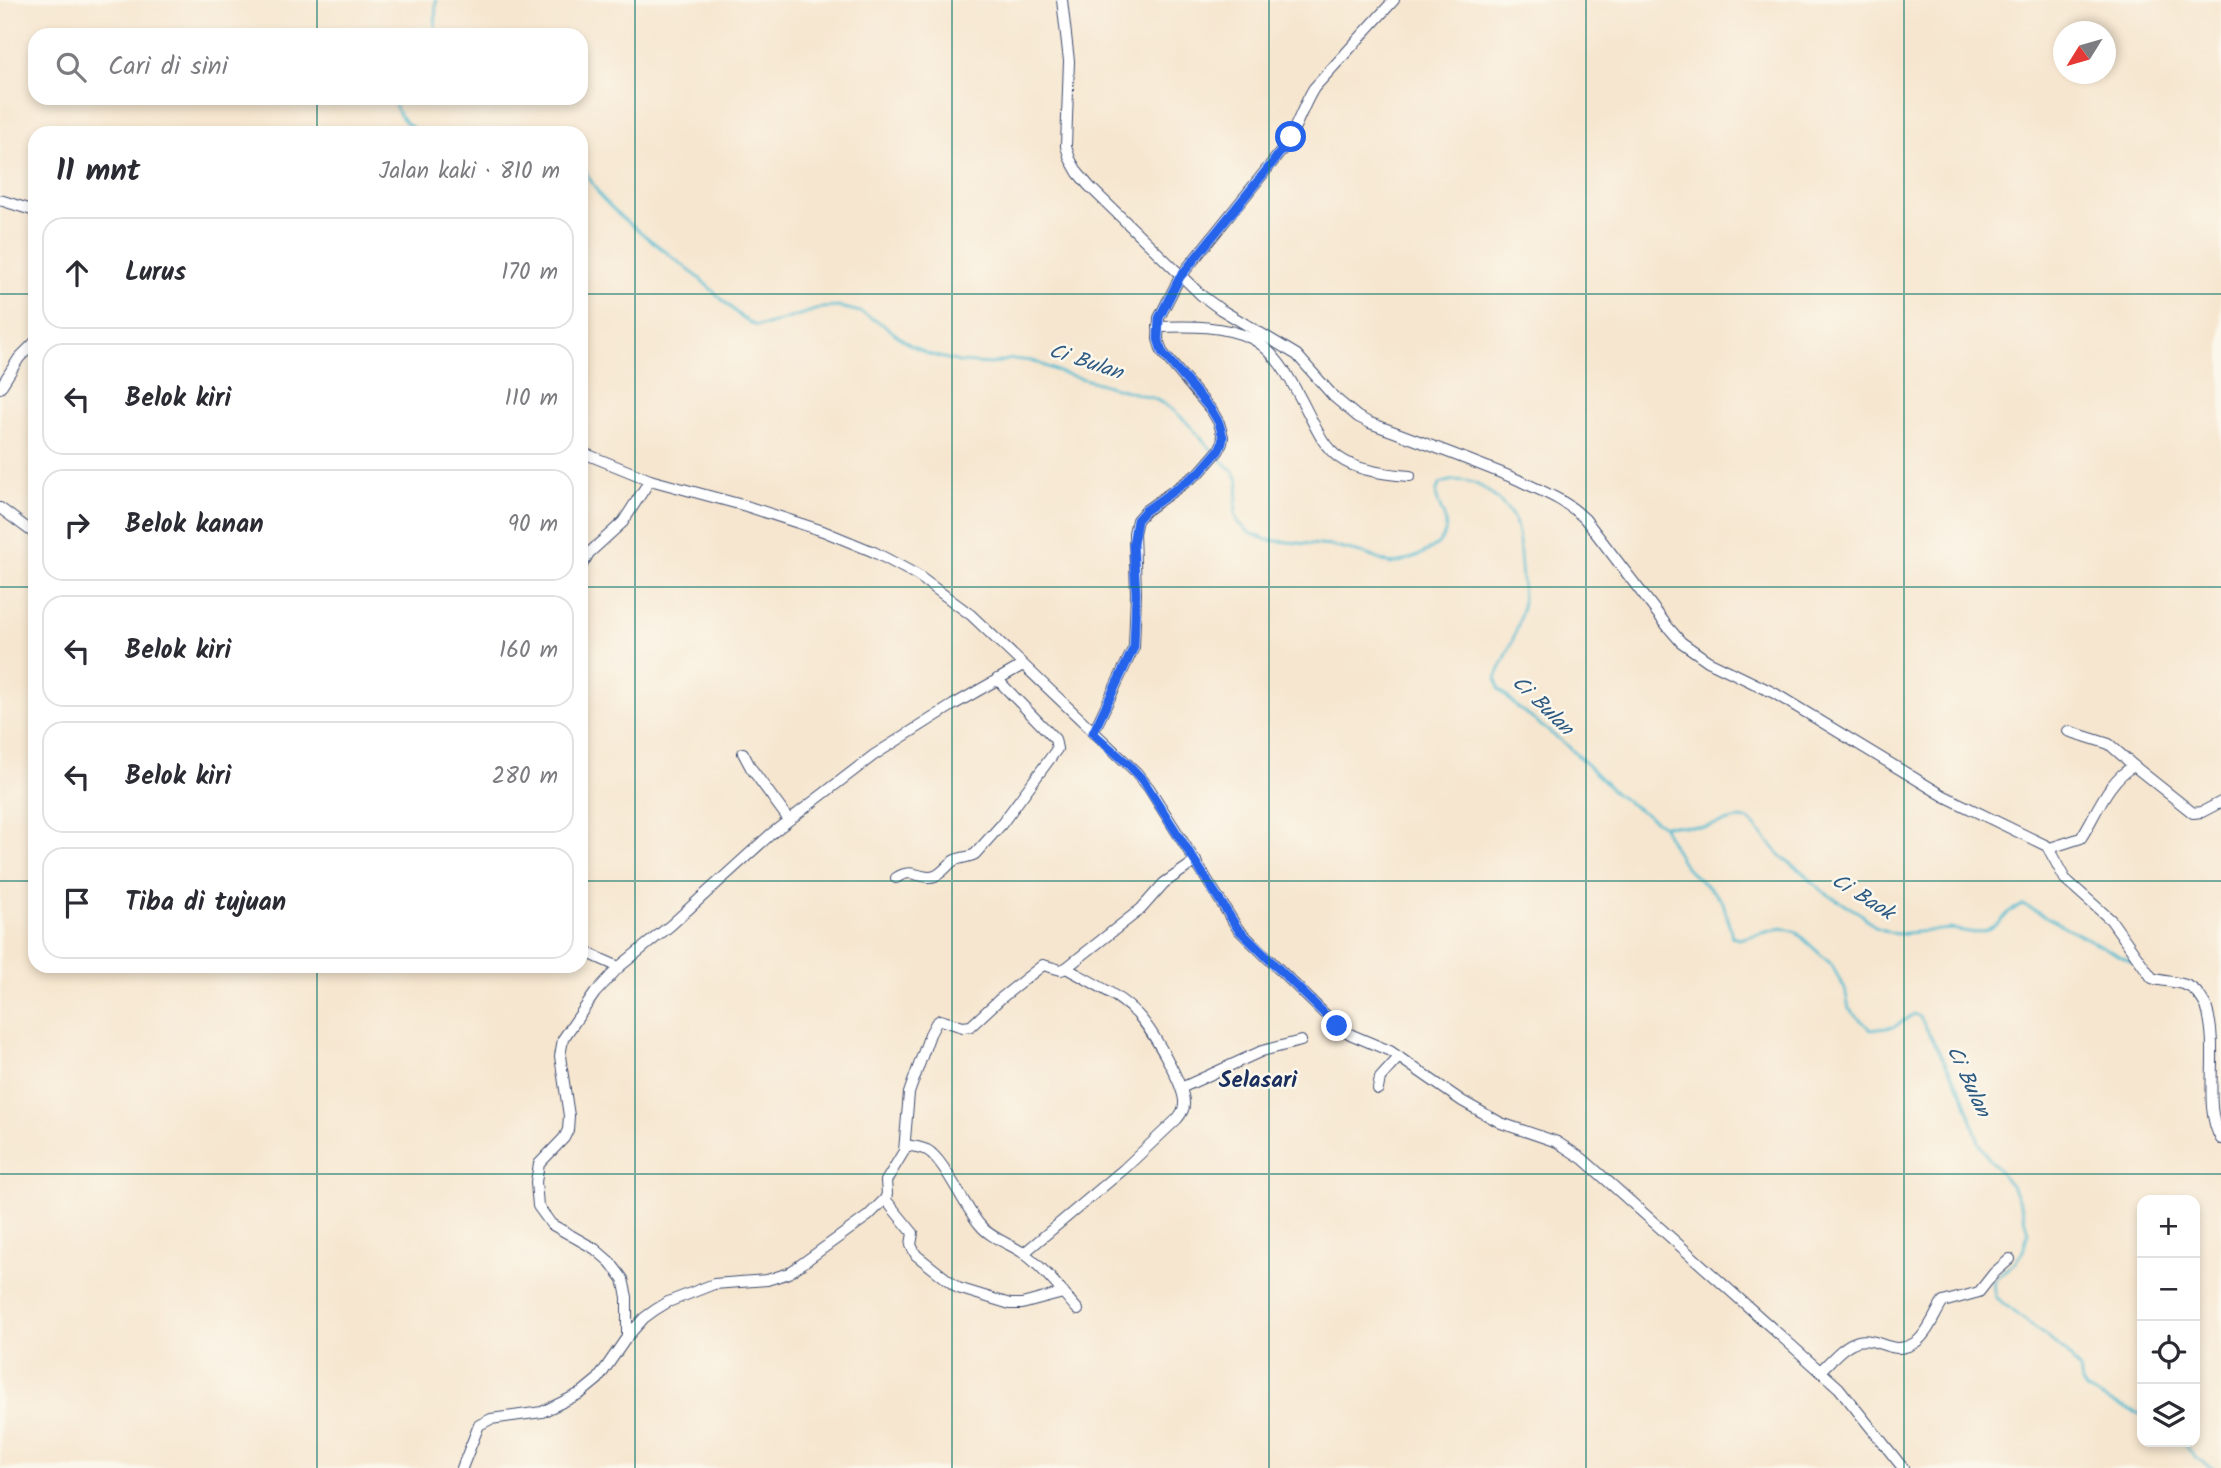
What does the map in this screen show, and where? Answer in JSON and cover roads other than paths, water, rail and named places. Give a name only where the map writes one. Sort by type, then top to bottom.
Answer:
[{"type":"street","points":[[1062,0],[1069,61],[1066,135],[1070,159],[1089,186],[1180,277],[1214,305],[1297,355],[1335,397],[1358,416],[1370,423],[1480,464],[1573,507],[1668,627],[1694,652],[1774,692],[1944,796],[2050,848],[2065,878],[2111,920],[2151,978],[2189,987],[2195,991],[2207,1009],[2218,1042],[2215,1109],[2221,1139]]},
{"type":"street","points":[[1093,733],[1134,647],[1136,593],[1133,544],[1137,520],[1145,511],[1200,472],[1216,454],[1223,437],[1212,411],[1158,344],[1158,327],[1165,305],[1180,277],[1283,149],[1297,127],[1314,88],[1394,0]]},
{"type":"street","points":[[0,200],[28,209]]},
{"type":"street","points":[[1158,327],[1220,328],[1267,348],[1280,362],[1298,391],[1320,438],[1335,455],[1362,470],[1410,476]]},
{"type":"street","points":[[0,388],[28,349]]},
{"type":"street","points":[[588,455],[650,480],[792,521],[874,552],[917,575],[956,602],[1143,780],[1238,929],[1337,1026],[1399,1057],[1462,1101],[1501,1123],[1557,1142],[1583,1159],[1839,1388],[1903,1468]]},
{"type":"street","points":[[588,555],[629,513],[650,480]]},
{"type":"street","points":[[0,508],[28,529]]},
{"type":"street","points":[[627,1337],[628,1297],[623,1279],[595,1249],[551,1224],[538,1206],[536,1182],[539,1164],[564,1138],[568,1130],[569,1116],[560,1056],[563,1040],[595,993],[619,967],[649,944],[789,820],[874,755],[1023,665]]},
{"type":"street","points":[[896,878],[909,872],[932,877],[960,858],[975,853],[1001,825],[1058,749],[1055,740],[997,679]]},
{"type":"street","points":[[2068,731],[2109,744],[2193,813],[2202,812],[2221,802]]},
{"type":"street","points":[[743,754],[789,820]]},
{"type":"street","points":[[2050,848],[2081,838],[2118,779],[2134,766]]},
{"type":"street","points":[[462,1468],[479,1425],[491,1419],[542,1412],[582,1393],[598,1379],[643,1318],[655,1310],[704,1287],[726,1282],[767,1280],[789,1273],[868,1216],[885,1199],[886,1181],[905,1145],[909,1093],[936,1023],[940,1020],[963,1027],[971,1026],[1043,965],[1061,970],[1066,968],[1134,915],[1164,883],[1196,861]]},
{"type":"street","points":[[588,953],[619,967]]},
{"type":"street","points":[[1024,1253],[1124,1169],[1182,1114],[1184,1105],[1181,1088],[1154,1036],[1136,1012],[1118,998],[1066,968]]},
{"type":"street","points":[[1181,1088],[1262,1051],[1301,1041]]},
{"type":"street","points":[[1378,1089],[1380,1079],[1399,1057]]},
{"type":"street","points":[[905,1145],[930,1152],[983,1229],[1024,1253],[1078,1310]]},
{"type":"street","points":[[885,1199],[913,1233],[911,1245],[916,1255],[958,1288],[1010,1304],[1021,1304],[1063,1293]]},
{"type":"street","points":[[1820,1371],[1849,1345],[1858,1342],[1867,1340],[1896,1349],[1914,1343],[1943,1301],[1979,1292],[2010,1259]]},
{"type":"waterway","name":"Ci Bulan","points":[[435,28],[436,0]]},
{"type":"waterway","name":"Ci Bulan","points":[[396,105],[410,126]]},
{"type":"waterway","name":"Ci Bulan","points":[[588,176],[601,197],[621,217],[698,277],[742,318],[756,326],[822,308],[840,307],[860,312],[928,354],[959,362],[991,364],[1012,359],[1033,361],[1062,373],[1152,398],[1178,414],[1214,452]]},
{"type":"waterway","name":"Ci Bulan","points":[[1218,456],[1239,481],[1235,513],[1238,522],[1250,533],[1267,540],[1331,546],[1365,554],[1391,564],[1428,551],[1443,538],[1446,529],[1438,502],[1440,484],[1458,480],[1470,482],[1486,490],[1502,504],[1513,517],[1517,529],[1523,594],[1518,626],[1496,678],[1499,689],[1517,707],[1569,747],[1617,795],[1662,825],[1690,872],[1723,902],[1732,937],[1739,939],[1782,928],[1796,932],[1831,964],[1845,989],[1849,1009],[1871,1030],[1894,1027],[1914,1014],[1920,1017],[1964,1097],[1979,1142],[2013,1188],[2022,1209],[2028,1233],[2023,1251],[1993,1283],[1995,1297],[2066,1352],[2080,1370],[2086,1389],[2137,1413]]},
{"type":"waterway","name":"Ci Baok","points":[[1664,825],[1704,827],[1738,819],[1749,820],[1783,858],[1822,891],[1861,914],[1875,927],[1895,934],[1951,929],[1975,933],[1985,931],[2000,922],[2010,911],[2024,905],[2137,965]]},
{"type":"waterway","name":"Ci Bulan","points":[[2186,1447],[2196,1458],[2213,1468]]},
{"type":"district","name":"Selasari","points":[[1258,1079]]}]
